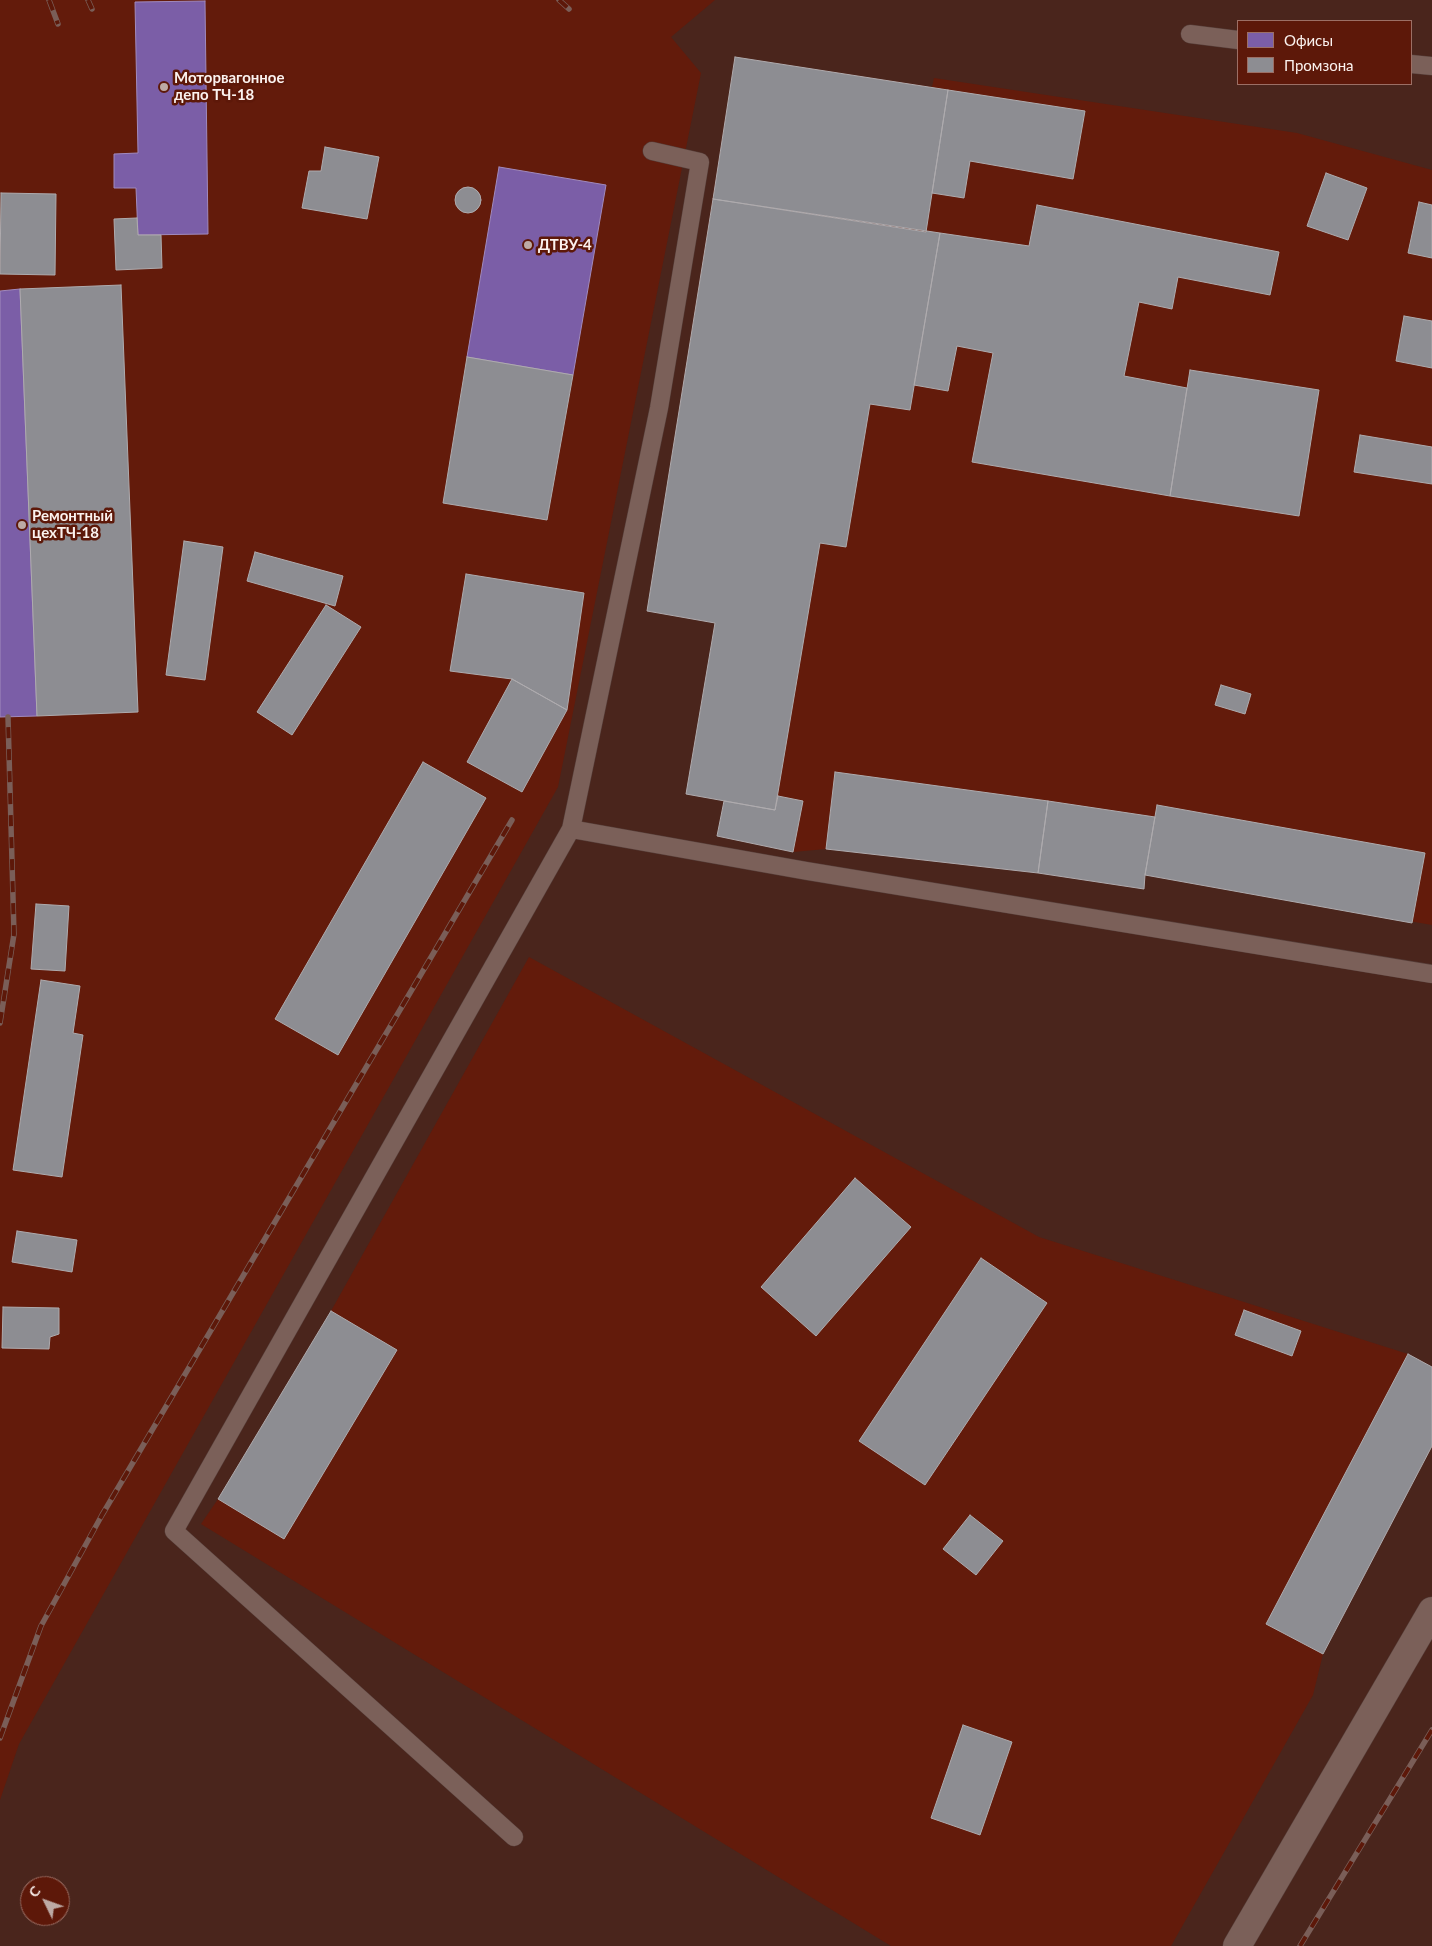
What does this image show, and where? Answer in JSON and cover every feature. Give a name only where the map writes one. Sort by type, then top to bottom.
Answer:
[{"type":"street","points":[[1237,1946],[1432,1610]]},
{"type":"lane","points":[[1190,34],[1237,40]]},
{"type":"lane","points":[[1412,64],[1432,66]]},
{"type":"lane","points":[[514,1837],[174,1531],[572,829],[659,408],[700,162],[652,151]]},
{"type":"lane","points":[[572,829],[808,871],[1432,974]]},
{"type":"shaded area","points":[[0,0],[715,0],[671,37],[701,73],[558,787],[19,1744],[0,1800]]},
{"type":"shaded area","points":[[735,57],[932,87],[934,78],[1297,133],[1432,170],[1432,925],[1145,875],[1144,889],[1038,873],[826,849],[793,852],[717,836],[724,801],[686,794],[715,623],[647,611]]},
{"type":"shaded area","points":[[529,957],[1039,1237],[1408,1354],[1432,1367],[1432,1446],[1323,1654],[1313,1695],[1171,1946],[891,1946],[201,1524],[331,1311]]},
{"type":"building: Офисы","points":[[205,1],[208,234],[138,235],[136,188],[114,188],[114,154],[138,153],[135,2]]},
{"type":"building: Офисы","points":[[499,167],[606,185],[573,375],[467,357]]},
{"type":"building: Офисы","points":[[20,289],[37,716],[0,717],[0,291]]},
{"type":"building: Промзона","points":[[735,57],[948,90],[926,232],[713,199]]},
{"type":"building: Промзона","points":[[948,90],[1085,111],[1073,179],[970,161],[964,198],[932,193]]},
{"type":"building: Промзона","points":[[325,147],[379,157],[367,219],[302,208],[309,171],[321,171]]},
{"type":"building: Промзона","points":[[1326,173],[1367,188],[1348,240],[1307,226]]},
{"type":"building: Промзона","points":[[468,187],[477,191],[481,200],[477,209],[468,213],[459,209],[455,200],[459,191]]},
{"type":"building: Промзона","points":[[1,193],[56,194],[55,275],[0,274]]},
{"type":"building: Промзона","points":[[713,199],[940,233],[910,410],[870,404],[846,547],[820,543],[775,810],[686,794],[715,623],[647,611]]},
{"type":"building: Промзона","points":[[1419,202],[1432,205],[1432,258],[1408,253]]},
{"type":"building: Промзона","points":[[1037,205],[1279,252],[1270,295],[1178,277],[1172,309],[1139,302],[1124,376],[1187,388],[1170,496],[972,462],[993,353],[957,346],[948,391],[914,385],[940,233],[1029,246]]},
{"type":"building: Промзона","points":[[137,218],[138,235],[161,235],[162,268],[116,270],[114,219]]},
{"type":"building: Промзона","points":[[121,285],[138,712],[37,716],[20,289]]},
{"type":"building: Промзона","points":[[1404,316],[1432,321],[1432,368],[1396,361]]},
{"type":"building: Промзона","points":[[467,357],[573,375],[547,520],[443,503]]},
{"type":"building: Промзона","points":[[1190,370],[1319,390],[1299,516],[1170,496]]},
{"type":"building: Промзона","points":[[1360,435],[1432,447],[1432,484],[1354,472]]},
{"type":"building: Промзона","points":[[184,541],[223,547],[205,680],[166,675]]},
{"type":"building: Промзона","points":[[255,552],[343,576],[335,606],[247,581]]},
{"type":"building: Промзона","points":[[466,574],[584,593],[567,710],[512,679],[450,671]]},
{"type":"building: Промзона","points":[[326,605],[361,627],[292,735],[257,712]]},
{"type":"building: Промзона","points":[[512,679],[567,710],[522,792],[467,762]]},
{"type":"building: Промзона","points":[[1221,685],[1251,694],[1245,714],[1215,705]]},
{"type":"building: Промзона","points":[[423,762],[486,798],[338,1055],[275,1019]]},
{"type":"building: Промзона","points":[[835,772],[1048,801],[1038,873],[826,849]]},
{"type":"building: Промзона","points":[[778,796],[803,801],[793,852],[717,836],[724,801],[775,810]]},
{"type":"building: Промзона","points":[[1048,801],[1155,817],[1144,889],[1038,873]]},
{"type":"building: Промзона","points":[[1157,805],[1425,853],[1412,923],[1145,875]]},
{"type":"building: Промзона","points":[[36,904],[69,906],[65,971],[31,969]]},
{"type":"building: Промзона","points":[[41,980],[80,986],[73,1033],[83,1035],[62,1177],[13,1170]]},
{"type":"building: Промзона","points":[[855,1178],[911,1227],[816,1336],[761,1287]]},
{"type":"building: Промзона","points":[[17,1231],[77,1240],[72,1272],[12,1262]]},
{"type":"building: Промзона","points":[[981,1258],[1047,1303],[925,1485],[859,1441]]},
{"type":"building: Промзона","points":[[3,1307],[59,1308],[59,1334],[50,1337],[49,1349],[2,1348]]},
{"type":"building: Промзона","points":[[1244,1310],[1301,1331],[1292,1356],[1235,1335]]},
{"type":"building: Промзона","points":[[331,1311],[397,1350],[284,1539],[218,1499]]},
{"type":"building: Промзона","points":[[1408,1354],[1432,1367],[1432,1446],[1323,1654],[1266,1624]]},
{"type":"building: Промзона","points":[[970,1515],[1003,1541],[976,1575],[943,1549]]},
{"type":"building: Промзона","points":[[963,1725],[1012,1742],[980,1835],[931,1818]]},
{"type":"railway","points":[[49,0],[58,24]]},
{"type":"railway","points":[[88,0],[92,9]]},
{"type":"railway","points":[[559,0],[569,9]]},
{"type":"railway","points":[[0,1023],[14,934],[8,717]]},
{"type":"railway","points":[[0,1738],[41,1626],[102,1515],[512,820]]},
{"type":"railway","points":[[1300,1946],[1432,1730]]},
{"type":"place","name":"Моторвагонное депо ТЧ-18","points":[[164,87]]},
{"type":"place","name":"ДТВУ-4","points":[[528,245]]},
{"type":"place","name":"Ремонтный цехТЧ-18","points":[[22,525]]}]
